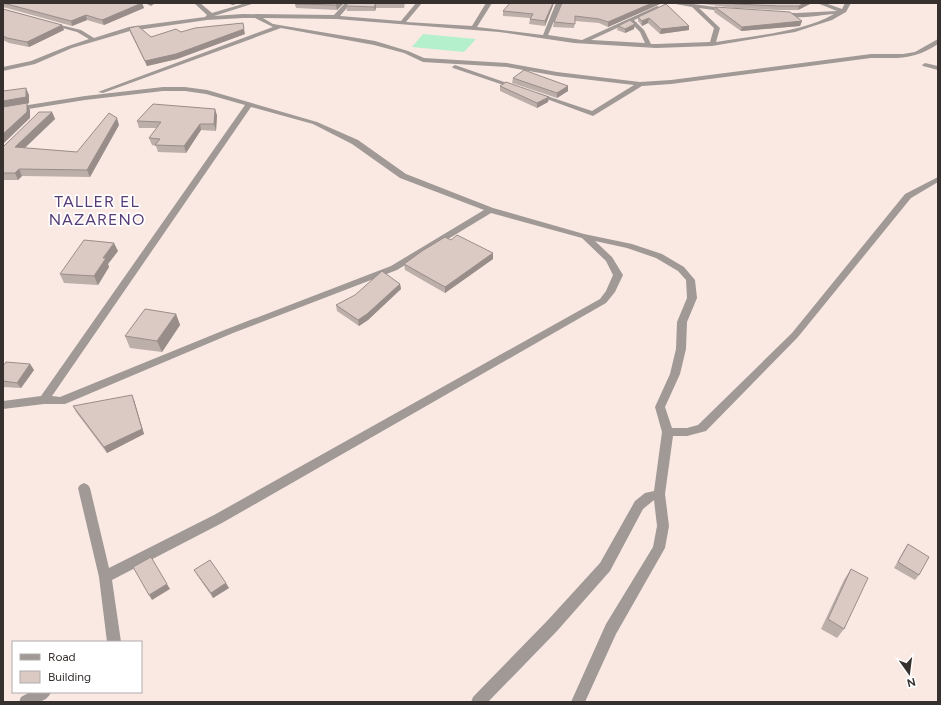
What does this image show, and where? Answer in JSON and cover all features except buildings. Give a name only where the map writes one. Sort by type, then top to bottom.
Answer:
[{"type":"street","points":[[197,3],[209,16],[336,16],[402,24],[498,30],[584,41],[648,46],[712,44],[795,30],[830,19],[844,11],[848,3]]},
{"type":"street","points":[[3,69],[33,63],[70,47],[129,29],[209,16],[252,3]]},
{"type":"street","points":[[336,16],[348,3]]},
{"type":"street","points":[[402,24],[419,3]]},
{"type":"street","points":[[473,29],[489,3]]},
{"type":"street","points":[[545,36],[559,3]]},
{"type":"street","points":[[584,41],[670,3]]},
{"type":"street","points":[[673,3],[695,7],[733,10]]},
{"type":"street","points":[[820,3],[844,11]]},
{"type":"street","points":[[695,7],[717,28],[712,44]]},
{"type":"street","points":[[772,13],[797,15],[844,11]]},
{"type":"street","points":[[257,17],[271,25],[279,27],[375,43],[406,52],[423,60],[507,65],[557,74],[640,84],[671,82],[871,56],[902,56],[925,50],[938,41]]},
{"type":"street","points":[[41,20],[78,31],[94,40]]},
{"type":"street","points":[[630,20],[636,24],[648,40],[648,46]]},
{"type":"street","points":[[84,98],[279,27]]},
{"type":"street","points":[[431,61],[462,68],[593,114],[640,84]]},
{"type":"street","points":[[925,65],[938,68]]},
{"type":"street","points":[[3,111],[84,98],[163,89],[185,89],[207,92],[315,123],[355,142],[403,176],[490,210],[583,236],[629,246],[659,256],[681,269],[690,280],[692,298],[682,322],[681,349],[675,374],[660,407],[668,432],[659,494],[663,526],[659,548],[611,629],[578,702]]},
{"type":"street","points":[[39,115],[50,104]]},
{"type":"street","points":[[44,400],[249,104]]},
{"type":"street","points":[[668,432],[687,432],[702,428],[795,335],[908,196],[938,179]]},
{"type":"street","points":[[3,405],[44,400],[61,400],[230,331],[394,268],[490,210]]},
{"type":"street","points":[[105,577],[218,519],[603,301],[610,292],[618,275],[615,266],[609,257],[583,236]]},
{"type":"street","points":[[84,488],[105,577],[114,641]]},
{"type":"street","points":[[478,702],[552,626],[605,567],[639,506],[649,497],[659,494]]},
{"type":"street","points":[[26,702],[42,693]]},
{"type":"green space","points":[[423,34],[476,39],[464,52],[412,47]]},
{"type":"district","name":"TALLER EL NAZARENO","points":[[97,210]]}]
